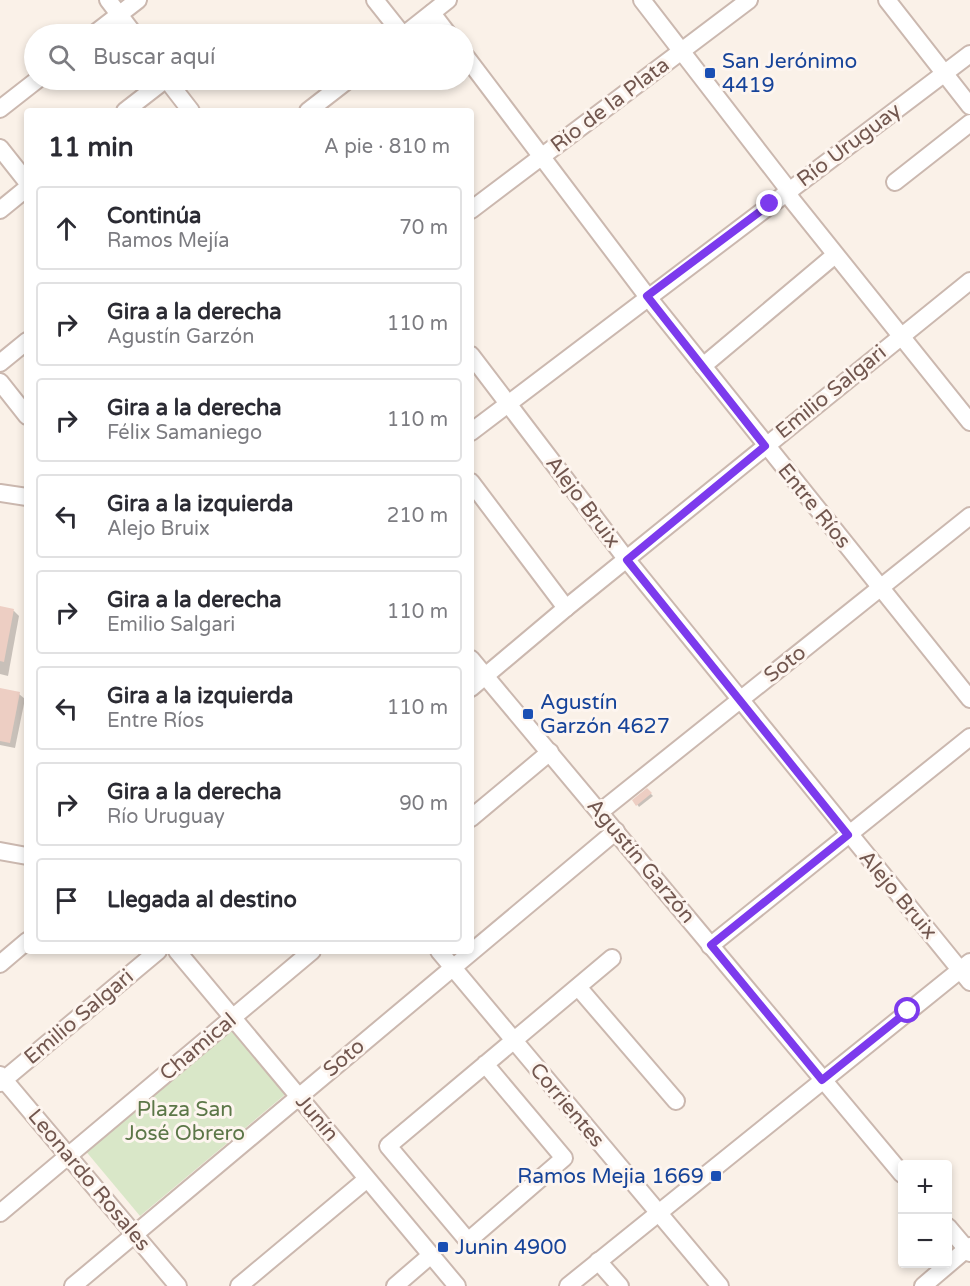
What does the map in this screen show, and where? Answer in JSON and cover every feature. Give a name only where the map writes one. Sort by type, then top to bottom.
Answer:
[{"type":"street","points":[[108,0],[126,24]]},
{"type":"street","points":[[107,24],[138,0]]},
{"type":"street","points":[[375,0],[395,24]]},
{"type":"street","points":[[417,24],[448,0]]},
{"type":"street","points":[[642,0],[835,255],[970,422]]},
{"type":"street","name":"Río de la Plata","points":[[474,208],[748,0]]},
{"type":"street","points":[[887,0],[970,106]]},
{"type":"street","points":[[432,13],[440,24]]},
{"type":"street","name":"Río Uruguay","points":[[474,430],[647,296],[970,54]]},
{"type":"street","name":"Entre Ríos","points":[[474,67],[647,296],[970,699]]},
{"type":"street","points":[[0,109],[24,90]]},
{"type":"street","points":[[129,108],[153,90]]},
{"type":"street","points":[[174,90],[189,108]]},
{"type":"street","points":[[312,108],[335,90]]},
{"type":"street","points":[[895,182],[970,123]]},
{"type":"street","points":[[0,148],[24,178]]},
{"type":"street","points":[[0,210],[24,190]]},
{"type":"street","points":[[703,366],[835,255]]},
{"type":"street","name":"Emilio Salgari","points":[[474,685],[566,608],[970,281]]},
{"type":"street","points":[[0,363],[24,343]]},
{"type":"street","name":"Alejo Bruix","points":[[474,359],[627,560],[739,700],[848,835],[967,971]]},
{"type":"street","points":[[0,382],[24,412]]},
{"type":"street","points":[[474,486],[566,608]]},
{"type":"street","points":[[0,493],[24,497]]},
{"type":"street","name":"Soto","points":[[600,812],[970,516]]},
{"type":"street","name":"Agustín Garzón","points":[[474,663],[898,1168]]},
{"type":"street","points":[[711,945],[970,737]]},
{"type":"street","points":[[474,815],[550,752]]},
{"type":"street","name":"Soto","points":[[474,949],[615,831]]},
{"type":"street","points":[[0,851],[24,855]]},
{"type":"street","points":[[0,964],[24,944]]},
{"type":"street","name":"Emilio Salgari","points":[[1,1079],[154,954]]},
{"type":"street","name":"Junín","points":[[180,954],[457,1286]]},
{"type":"street","name":"Chamical","points":[[0,1213],[308,954]]},
{"type":"street","name":"Corrientes","points":[[441,954],[657,1214],[720,1286]]},
{"type":"street","name":"Soto","points":[[72,1286],[468,954]]},
{"type":"street","points":[[485,1064],[564,1158],[468,1240],[388,1146],[485,1064],[612,958]]},
{"type":"street","points":[[568,1286],[822,1080],[967,971]]},
{"type":"street","points":[[578,987],[676,1101]]},
{"type":"street","name":"Leonardo Rosales","points":[[1,1079],[178,1286]]},
{"type":"street","points":[[239,1286],[367,1179]]},
{"type":"street","points":[[923,1286],[969,1249],[952,1231]]},
{"type":"street","points":[[395,1286],[431,1255]]},
{"type":"street","points":[[598,1262],[620,1286]]},
{"type":"green space","name":"Plaza San José Obrero","points":[[231,1026],[287,1093],[140,1216],[84,1149]]},
{"type":"building","points":[[0,606],[14,609],[4,662],[0,661]]},
{"type":"building","points":[[0,688],[20,692],[10,743],[0,741]]},
{"type":"building","points":[[647,788],[652,793],[636,806],[632,800]]},
{"type":"place","name":"San Jerónimo 4419","points":[[710,73]]},
{"type":"place","name":"Agustín Garzón 4627","points":[[528,714]]},
{"type":"place","name":"Ramos Mejia 1669","points":[[716,1176]]},
{"type":"place","name":"Junin 4900","points":[[443,1247]]},
{"type":"route","points":[[770,204],[647,296],[765,446],[627,560],[848,835],[711,945],[822,1080],[908,1011]]}]
